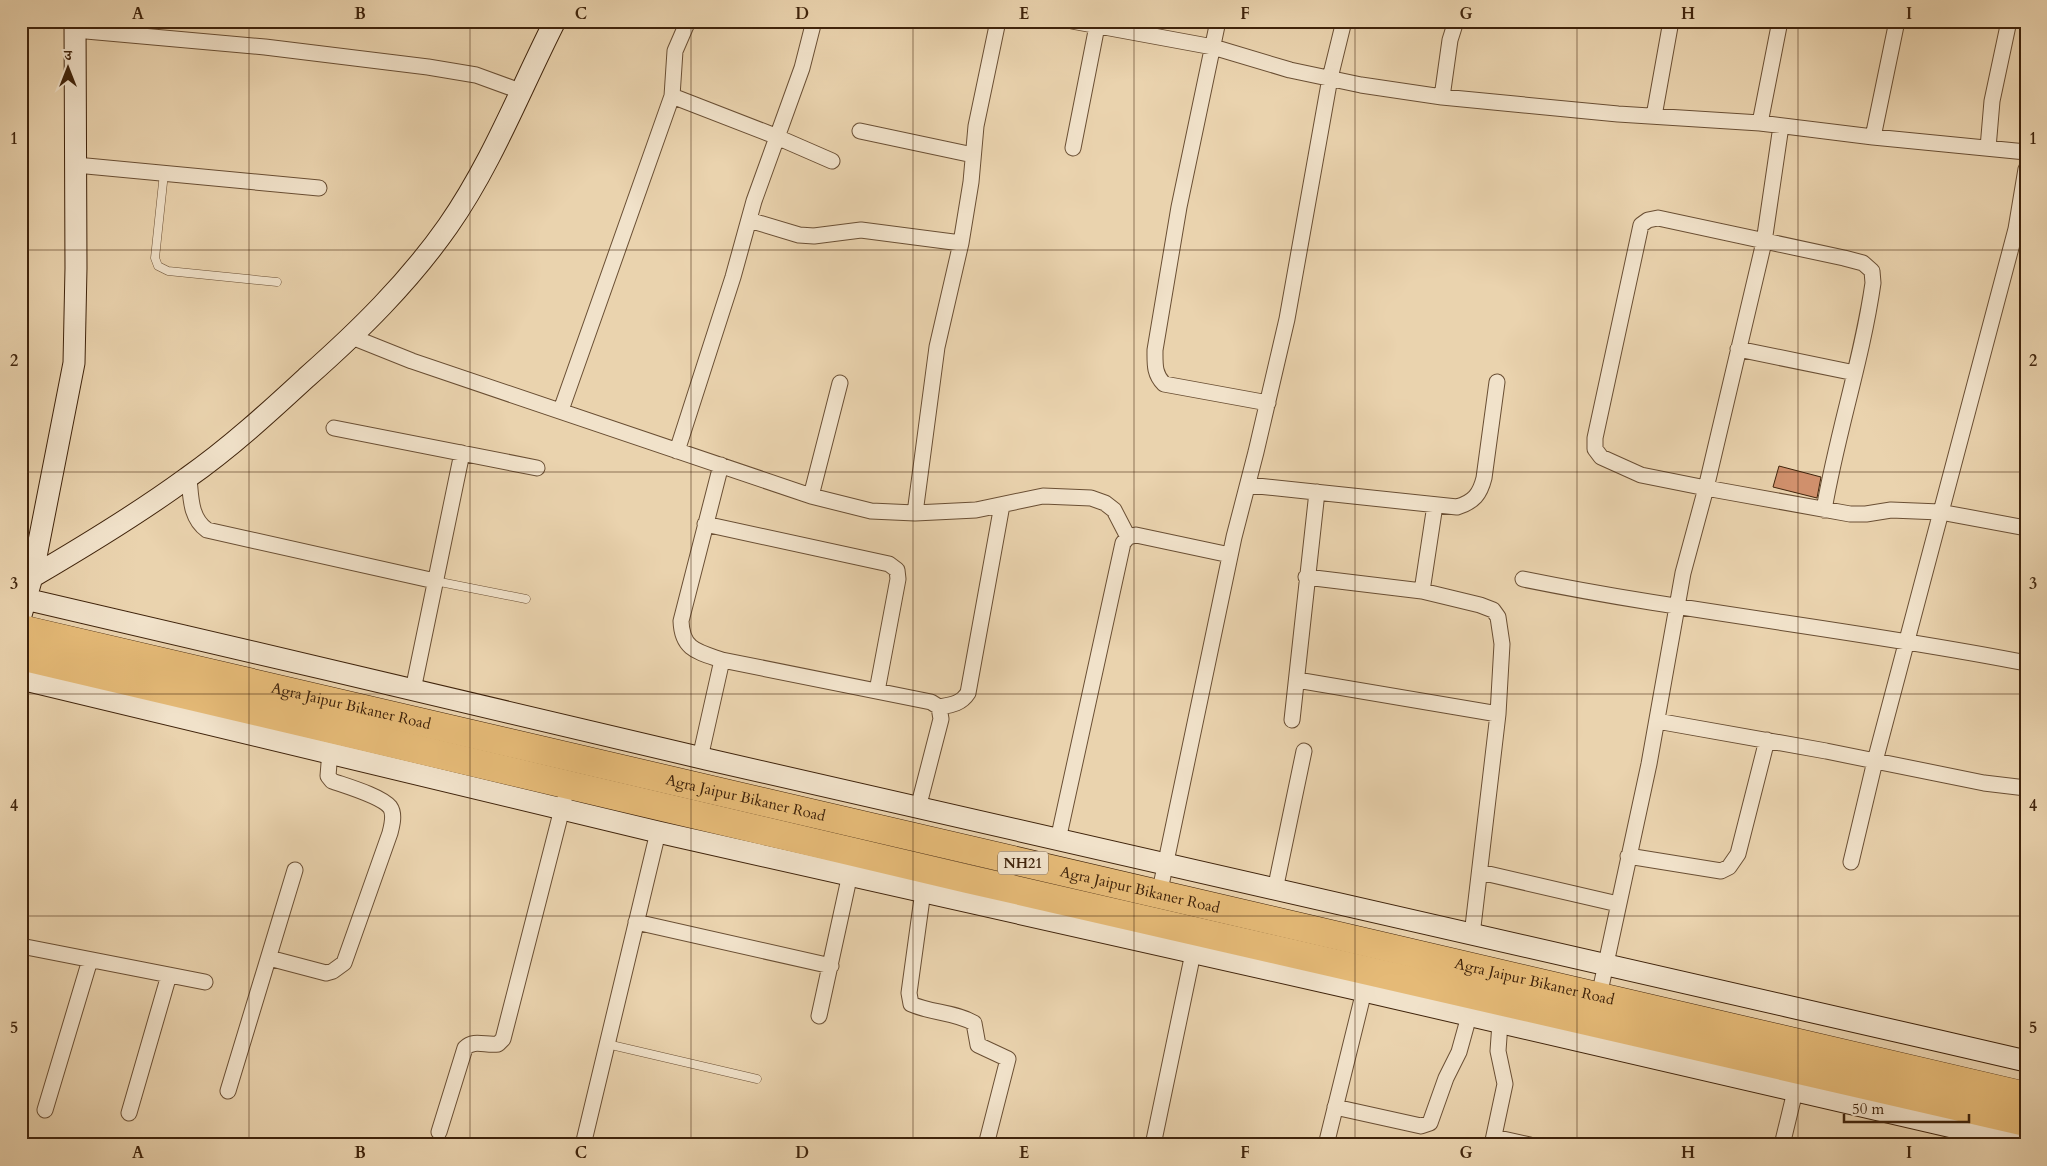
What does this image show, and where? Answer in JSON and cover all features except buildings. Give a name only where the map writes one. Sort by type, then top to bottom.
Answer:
[{"type":"highway","name":"Agra Jaipur Bikaner Road","points":[[21,629],[2026,1096]]},
{"type":"highway","name":"Agra Jaipur Bikaner Road","points":[[21,656],[565,796],[1797,1081],[2026,1122]]},
{"type":"street","points":[[32,577],[104,536],[189,478],[266,415],[352,337],[408,278],[449,225],[495,146],[554,21]]},
{"type":"street","points":[[561,410],[672,96],[675,51],[688,21]]},
{"type":"street","points":[[677,451],[726,303],[749,220],[776,137],[802,68],[814,21]]},
{"type":"street","points":[[914,514],[937,347],[961,243],[976,126],[998,21]]},
{"type":"street","points":[[1072,21],[1097,26],[1143,27],[1290,70],[1442,97],[1654,116],[1760,123],[1873,137],[2026,152]]},
{"type":"street","points":[[1218,21],[1179,207],[1155,350],[1155,366],[1158,377],[1164,384],[1268,403]]},
{"type":"street","points":[[1159,895],[1230,555],[1287,319],[1330,78],[1344,21]]},
{"type":"street","points":[[1442,97],[1450,40],[1456,21]]},
{"type":"street","points":[[1654,116],[1670,21]]},
{"type":"street","points":[[1760,123],[1780,21]]},
{"type":"street","points":[[1873,137],[1896,21]]},
{"type":"street","points":[[1988,148],[1992,101],[2009,21]]},
{"type":"street","points":[[520,91],[476,75],[75,26],[74,363],[32,577],[23,604],[413,690],[700,758],[1472,935],[1606,963],[2026,1061]]},
{"type":"street","points":[[1073,148],[1097,26]]},
{"type":"street","points":[[672,96],[832,161]]},
{"type":"street","points":[[1599,996],[1657,721],[1685,566],[1706,488],[1764,242],[1781,126]]},
{"type":"street","points":[[860,131],[973,155]]},
{"type":"street","points":[[76,165],[318,188]]},
{"type":"street","points":[[1851,862],[1875,761],[2016,229],[2026,169]]},
{"type":"street","points":[[1824,510],[1834,456],[1870,307],[1873,283],[1872,272],[1863,263],[1844,258],[1658,218],[1648,220],[1641,225],[1637,236],[1595,438],[1595,449],[1600,457],[1641,475],[1824,510],[1850,514],[1891,510],[1940,512],[2026,528]]},
{"type":"street","points":[[749,220],[799,235],[814,236],[862,230],[961,243]]},
{"type":"street","points":[[352,337],[412,361],[811,496],[871,511],[914,514],[976,510],[1043,496],[1091,498],[1105,503],[1114,510],[1128,537]]},
{"type":"street","points":[[1738,349],[1855,373]]},
{"type":"street","points":[[1248,485],[1457,507],[1470,503],[1480,492],[1484,478],[1497,382]]},
{"type":"street","points":[[811,496],[840,383]]},
{"type":"street","points":[[334,428],[537,468]]},
{"type":"street","points":[[413,690],[462,453]]},
{"type":"street","points":[[721,465],[681,621],[681,634],[687,645],[698,652],[722,660],[931,702],[939,707],[956,704],[963,700],[968,693],[1002,505]]},
{"type":"street","points":[[189,478],[194,514],[198,524],[207,530],[435,581]]},
{"type":"street","points":[[1292,720],[1306,577],[1318,492]]},
{"type":"street","points":[[1422,591],[1435,505]]},
{"type":"street","points":[[705,524],[889,564],[897,570],[898,579],[877,691]]},
{"type":"street","points":[[1128,537],[1142,536],[1230,555]]},
{"type":"street","points":[[1058,840],[1123,544],[1128,537]]},
{"type":"street","points":[[1306,577],[1422,591],[1480,605],[1493,610],[1498,617],[1502,644],[1498,714],[1472,935]]},
{"type":"street","points":[[1523,579],[1678,608],[1908,641],[2026,663]]},
{"type":"street","points":[[700,758],[722,660]]},
{"type":"street","points":[[21,679],[330,751],[565,796],[658,832],[1470,1016],[1797,1081],[2026,1144]]},
{"type":"street","points":[[1297,680],[1498,714]]},
{"type":"street","points":[[918,808],[941,719],[939,707]]},
{"type":"street","points":[[1657,721],[1768,740],[1984,783],[2026,788]]},
{"type":"street","points":[[1628,856],[1721,870],[1729,867],[1738,854],[1768,740]]},
{"type":"street","points":[[269,958],[326,973],[334,971],[344,963],[390,833],[393,816],[390,807],[378,799],[332,781],[328,776],[330,751]]},
{"type":"street","points":[[1275,890],[1304,751]]},
{"type":"street","points":[[439,1132],[465,1048],[469,1044],[498,1044],[503,1039],[565,796]]},
{"type":"street","points":[[583,1145],[658,832]]},
{"type":"street","points":[[228,1091],[295,870]]},
{"type":"street","points":[[1480,872],[1618,904]]},
{"type":"street","points":[[819,1016],[850,874]]},
{"type":"street","points":[[923,891],[909,993],[911,1004],[966,1019],[974,1023],[978,1045],[1008,1059],[986,1145]]},
{"type":"street","points":[[636,922],[831,966]]},
{"type":"street","points":[[21,946],[205,982]]},
{"type":"street","points":[[1153,1145],[1193,953]]},
{"type":"street","points":[[45,1110],[90,960]]},
{"type":"street","points":[[129,1113],[169,975]]},
{"type":"street","points":[[1326,1145],[1364,991]]},
{"type":"street","points":[[1335,1107],[1421,1126],[1430,1123],[1446,1078],[1459,1052],[1470,1016]]},
{"type":"street","points":[[1500,1022],[1498,1051],[1505,1084],[1493,1141],[1530,1145]]},
{"type":"street","points":[[1782,1145],[1797,1081]]},
{"type":"lane","points":[[164,173],[155,258],[158,266],[168,271],[277,282]]},
{"type":"lane","points":[[435,581],[526,599]]},
{"type":"lane","points":[[607,1044],[757,1079]]}]
